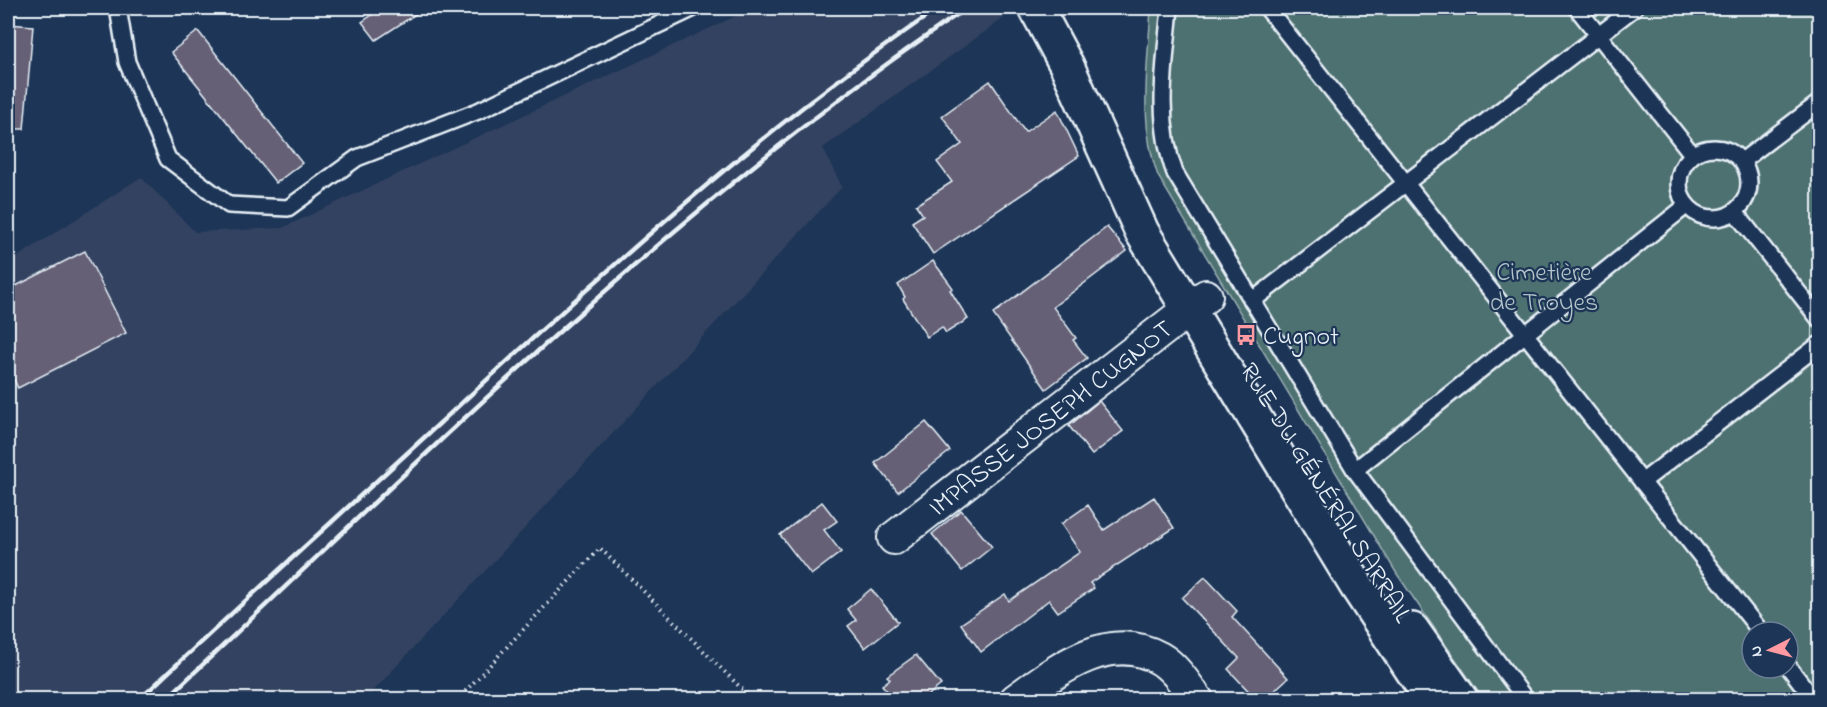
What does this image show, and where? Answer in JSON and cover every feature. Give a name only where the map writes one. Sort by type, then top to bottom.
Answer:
[{"type":"street","name":"RUE DU GÉNÉRAL SARRAIL","points":[[1039,13],[1197,303],[1356,585],[1432,699]]},
{"type":"street","name":"RUE DU GÉNÉRAL SARRAIL","points":[[1197,303],[1395,605],[1461,699]]},
{"type":"street","name":"IMPASSE JOSEPH CUGNOT","points":[[894,538],[1197,303]]},
{"type":"street","points":[[1016,699],[1076,660],[1097,650],[1116,648],[1159,658],[1178,674],[1197,699]]},
{"type":"lane","points":[[118,8],[127,62],[168,159],[229,205],[288,208],[357,158],[478,111],[694,8]]},
{"type":"lane","points":[[1170,8],[1163,108],[1164,136],[1175,173],[1355,470],[1526,699]]},
{"type":"lane","points":[[1267,8],[1751,620]]},
{"type":"lane","points":[[1577,8],[1692,154]]},
{"type":"lane","points":[[1252,301],[1634,8]]},
{"type":"lane","points":[[1742,161],[1820,102]]},
{"type":"lane","points":[[1705,148],[1719,148],[1732,152],[1742,161],[1748,174],[1749,188],[1745,202],[1735,212],[1723,218],[1709,219],[1697,215],[1686,206],[1679,194],[1678,179],[1683,165],[1692,154],[1705,148]]},
{"type":"lane","points":[[1355,470],[1686,206]]},
{"type":"lane","points":[[1735,212],[1820,320]]},
{"type":"lane","points":[[1642,482],[1820,344]]},
{"type":"lane","points":[[1799,680],[1814,699]]},
{"type":"path","points":[[457,699],[600,548],[753,699]]},
{"type":"shaded area","points":[[753,8],[999,8],[1004,18],[823,148],[842,187],[366,699],[8,700],[8,263],[141,177],[195,232],[282,228]]},
{"type":"green space","name":"Cimetière de Troyes","points":[[1151,8],[1819,8],[1819,699],[1483,699],[1397,574],[1158,176],[1148,135],[1147,72]]},
{"type":"building","points":[[365,8],[425,8],[376,40],[362,22],[372,15]]},
{"type":"building","points":[[8,24],[33,26],[24,129],[8,129]]},
{"type":"building","points":[[198,31],[302,163],[276,183],[171,52]]},
{"type":"building","points":[[990,81],[1025,132],[1057,110],[1079,156],[933,254],[912,222],[923,215],[916,205],[952,182],[937,162],[962,144],[942,116]]},
{"type":"building","points":[[1107,227],[1127,251],[1053,307],[1076,338],[1073,340],[1087,358],[1046,389],[993,314]]},
{"type":"building","points":[[85,251],[126,333],[18,388],[8,368],[8,290]]},
{"type":"building","points":[[933,261],[953,288],[950,290],[968,319],[946,333],[942,327],[927,337],[903,299],[905,297],[898,285]]},
{"type":"building","points":[[1099,401],[1123,431],[1092,455],[1069,426]]},
{"type":"building","points":[[926,422],[950,451],[898,492],[875,463]]},
{"type":"building","points":[[1154,497],[1174,528],[1094,580],[1090,583],[1094,588],[1058,612],[1049,600],[981,652],[961,624],[1005,594],[1009,601],[1080,552],[1061,524],[1088,505],[1104,530]]},
{"type":"building","points":[[822,502],[837,521],[824,530],[841,552],[811,575],[780,535]]},
{"type":"building","points":[[961,510],[992,547],[962,571],[932,534]]},
{"type":"building","points":[[1205,577],[1237,611],[1232,617],[1288,678],[1265,699],[1256,699],[1228,669],[1239,658],[1182,598]]},
{"type":"building","points":[[871,589],[898,622],[865,648],[848,626],[856,620],[847,609]]},
{"type":"building","points":[[916,655],[941,685],[923,699],[894,699],[882,685],[890,679],[887,676]]},
{"type":"railway","points":[[139,700],[501,367],[682,206],[808,103],[939,8]]},
{"type":"railway","points":[[165,700],[455,427],[653,250],[754,165],[859,84],[967,8]]},
{"type":"place","name":"Cugnot","points":[[1246,335]]}]
